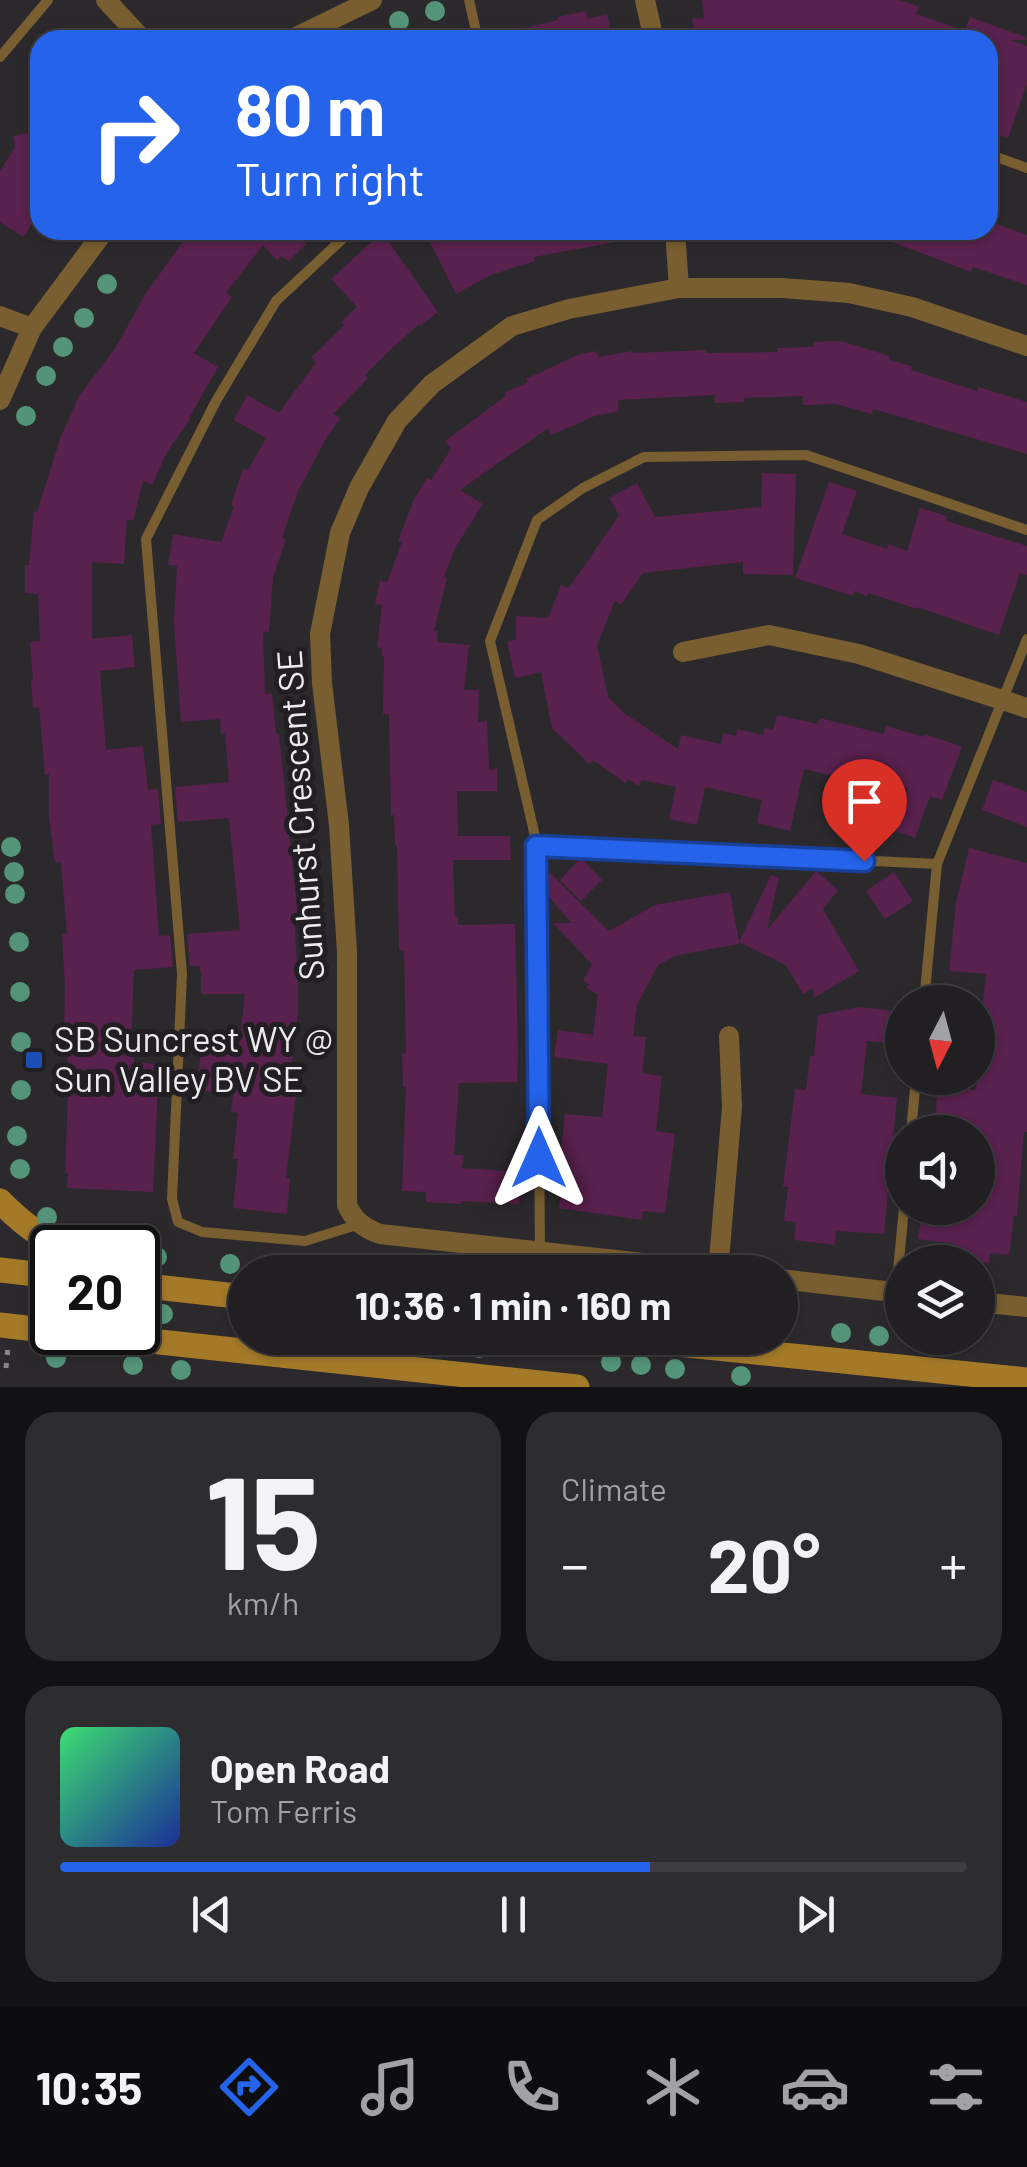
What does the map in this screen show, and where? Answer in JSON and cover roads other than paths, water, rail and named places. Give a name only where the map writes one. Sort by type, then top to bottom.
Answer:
[{"type":"main road","points":[[0,1201],[30,1229]]},
{"type":"main road","points":[[0,1270],[30,1273]]},
{"type":"main road","points":[[160,1276],[228,1294]]},
{"type":"main road","points":[[160,1288],[228,1295]]},
{"type":"main road","points":[[4,1335],[30,1333]]},
{"type":"main road","points":[[160,1342],[577,1387]]},
{"type":"main road","points":[[784,1355],[1027,1380]]},
{"type":"street","points":[[106,0],[134,30]]},
{"type":"street","points":[[310,30],[372,0]]},
{"type":"street","points":[[645,0],[652,30]]},
{"type":"street","points":[[0,400],[32,328],[98,240]]},
{"type":"street","points":[[677,240],[679,288]]},
{"type":"street","name":"Sunhurst Crescent SE","points":[[360,1224],[347,1205],[347,952],[320,634],[340,532],[359,488],[397,421],[432,384],[512,326],[570,309],[679,288],[782,288],[848,293],[912,307],[1027,346]]},
{"type":"street","points":[[0,316],[32,328]]},
{"type":"street","points":[[683,652],[769,635],[860,654],[1027,708]]},
{"type":"street","points":[[722,1255],[732,1107],[729,1036]]},
{"type":"street","points":[[360,1224],[380,1234],[559,1255]]},
{"type":"street","points":[[798,1281],[885,1291]]},
{"type":"street","points":[[995,1304],[1027,1307]]},
{"type":"lane","points":[[0,57],[48,0]]},
{"type":"lane","points":[[469,0],[476,30]]},
{"type":"lane","points":[[998,158],[1027,168]]},
{"type":"lane","points":[[341,240],[276,301],[216,402],[146,539],[182,974],[172,1199],[178,1222],[202,1232],[305,1241],[360,1224]]},
{"type":"lane","points":[[540,1253],[536,846],[490,640],[538,520],[583,488],[644,457],[806,454],[1027,530]]},
{"type":"lane","points":[[926,985],[938,864],[1027,639]]},
{"type":"lane","points":[[536,846],[938,864]]},
{"type":"place","name":"SB Suncrest WY @ Sun Valley BV SE","points":[[34,1060]]}]
